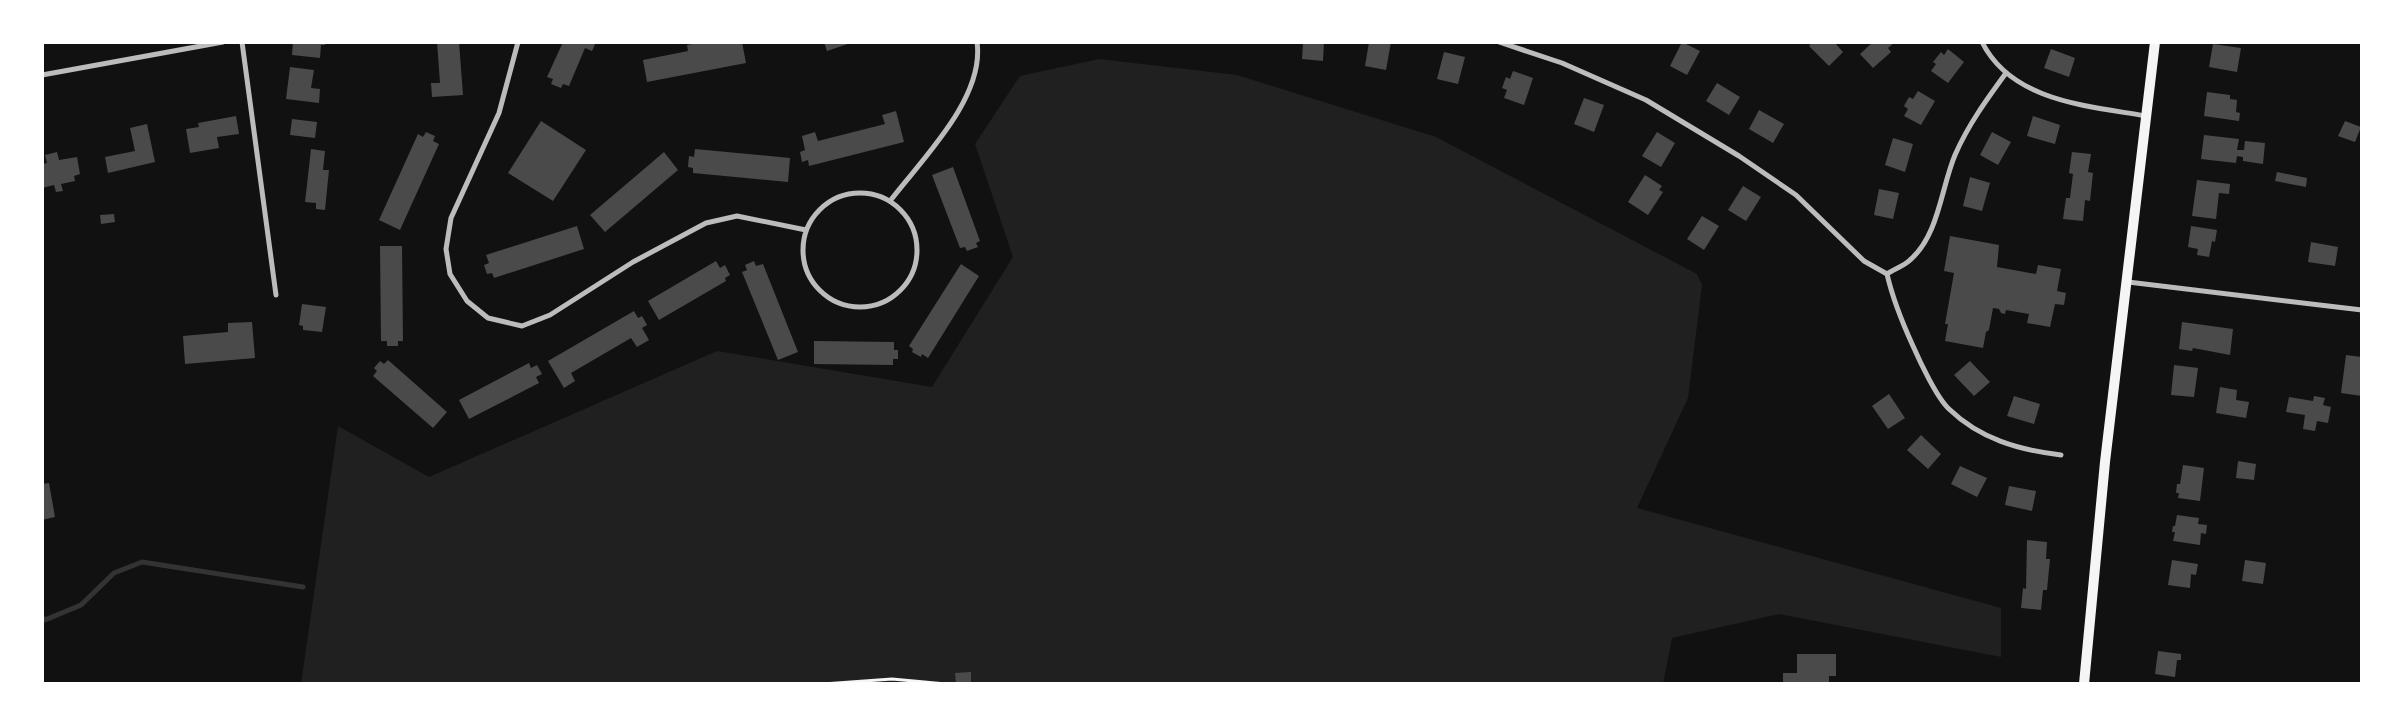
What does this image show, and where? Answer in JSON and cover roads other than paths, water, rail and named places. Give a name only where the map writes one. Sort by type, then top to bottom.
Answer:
[{"type":"main road","points":[[2084,684],[2105,462],[2128,282],[2155,42]]},
{"type":"street","points":[[42,75],[223,42]]},
{"type":"street","points":[[242,42],[276,295]]},
{"type":"street","points":[[518,42],[499,113],[451,218],[446,249],[450,274],[467,301],[488,318],[522,326],[550,315],[633,262],[706,223],[737,216],[806,230]]},
{"type":"street","points":[[890,201],[957,116],[974,79],[979,58],[977,42]]},
{"type":"street","points":[[1499,42],[1562,63],[1646,100],[1739,156],[1796,194],[1864,261],[1887,274],[1892,299],[1920,362],[1948,408],[1974,429],[2010,446],[2061,455]]},
{"type":"street","points":[[1982,42],[2006,73],[2048,96],[2068,103],[2146,116]]},
{"type":"street","points":[[1887,274],[1910,260],[1925,242],[1937,214],[1943,188],[1956,154],[1975,117],[2006,73]]},
{"type":"street","points":[[858,193],[874,195],[890,201],[903,212],[913,227],[917,243],[917,261],[911,278],[899,293],[884,303],[866,308],[847,306],[830,299],[816,287],[806,271],[802,253],[806,230],[814,216],[826,204],[841,196],[858,193]]},
{"type":"street","points":[[2128,282],[2362,310]]},
{"type":"waterway","points":[[42,617],[45,620],[81,605],[114,573],[142,562],[303,587]]}]
